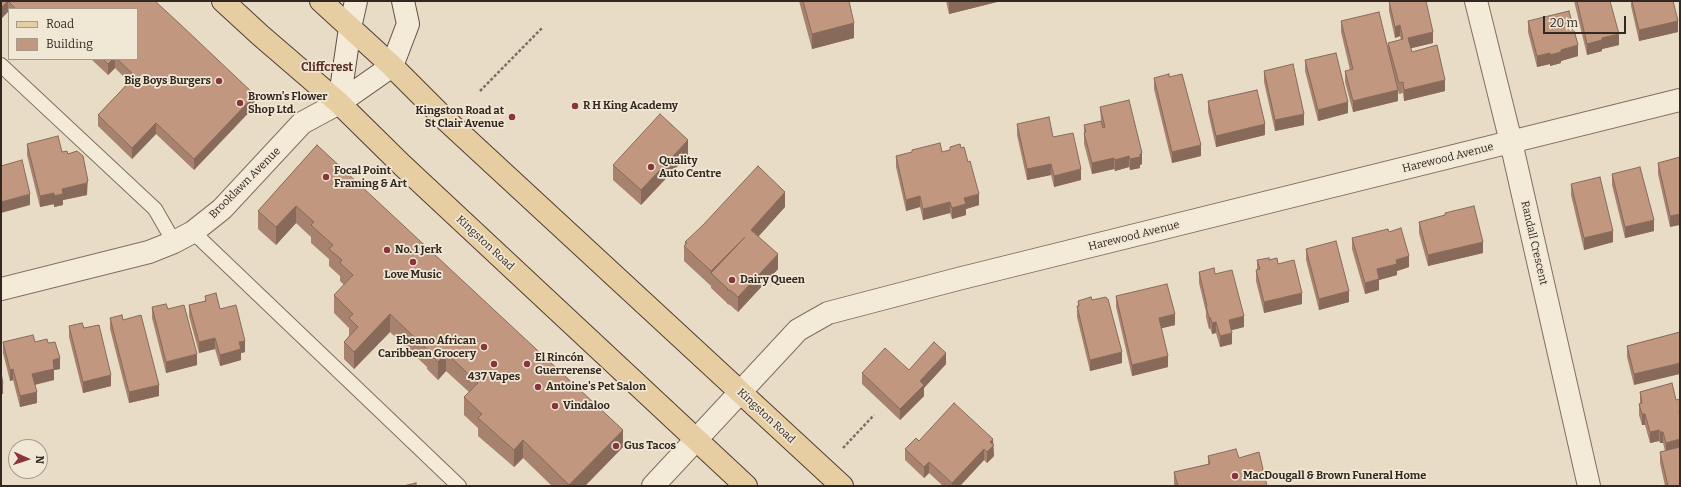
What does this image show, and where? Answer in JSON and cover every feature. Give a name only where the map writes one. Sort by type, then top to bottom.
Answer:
[{"type":"main road","name":"Kingston Road","points":[[223,1],[339,103],[402,165],[746,486]]},
{"type":"main road","name":"Kingston Road","points":[[321,1],[392,66],[447,121],[842,486]]},
{"type":"street","points":[[339,103],[350,28],[356,1]]},
{"type":"street","points":[[392,66],[408,24],[403,1]]},
{"type":"street","name":"Randall Crescent","points":[[1476,1],[1511,142],[1589,486]]},
{"type":"street","name":"Brooklawn Avenue","points":[[1,288],[150,252],[184,237],[222,209],[302,123],[339,103],[392,66]]},
{"type":"street","name":"Harewood Avenue","points":[[653,486],[798,330],[828,313],[958,279],[1680,100]]},
{"type":"lane","points":[[1,65],[184,237],[458,486]]},
{"type":"path","points":[[480,91],[543,27]]},
{"type":"path","points":[[843,448],[874,415]]},
{"type":"building","points":[[1,1],[8,1],[1,8]]},
{"type":"building","points":[[8,1],[155,1],[255,95],[194,159],[156,123],[132,148],[98,115],[135,76],[118,60],[138,60],[138,8],[15,8]]},
{"type":"building","points":[[803,1],[849,1],[854,23],[812,34]]},
{"type":"building","points":[[1389,1],[1426,1],[1433,32],[1408,38],[1412,52],[1437,45],[1445,80],[1404,90],[1403,82],[1399,83],[1388,43],[1403,39],[1400,25],[1395,27]]},
{"type":"building","points":[[1577,1],[1610,1],[1619,34],[1602,38],[1602,40],[1587,44]]},
{"type":"building","points":[[1632,1],[1673,1],[1678,21],[1639,30]]},
{"type":"building","points":[[1569,11],[1578,45],[1550,55],[1550,53],[1537,56],[1528,21]]},
{"type":"building","points":[[1379,12],[1398,90],[1353,101],[1345,71],[1353,69],[1341,21]]},
{"type":"building","points":[[1336,53],[1348,102],[1318,110],[1305,60]]},
{"type":"building","points":[[104,60],[112,60],[108,64]]},
{"type":"building","points":[[1293,64],[1304,114],[1275,120],[1264,71]]},
{"type":"building","points":[[1169,74],[1169,77],[1182,74],[1201,145],[1172,152],[1154,78]]},
{"type":"building","points":[[1257,90],[1265,124],[1216,136],[1208,101]]},
{"type":"building","points":[[1129,100],[1142,153],[1140,154],[1140,157],[1130,159],[1129,156],[1115,160],[1114,158],[1092,163],[1084,133],[1086,132],[1084,125],[1101,121],[1103,128],[1105,127],[1100,107]]},
{"type":"building","name":"Quality Auto Centre","points":[[660,114],[688,140],[641,190],[613,165]]},
{"type":"building","points":[[1049,117],[1053,137],[1073,133],[1081,169],[1054,176],[1051,164],[1027,169],[1017,124]]},
{"type":"building","points":[[58,136],[62,152],[67,151],[68,154],[77,151],[83,156],[88,181],[87,183],[62,189],[63,194],[54,196],[54,193],[40,196],[27,144]]},
{"type":"building","points":[[940,143],[942,152],[950,150],[950,147],[960,144],[961,148],[964,147],[968,162],[970,161],[979,194],[964,198],[966,204],[952,208],[950,202],[923,209],[920,196],[906,200],[896,156],[912,152],[912,150]]},
{"type":"building","points":[[317,145],[623,430],[569,485],[523,440],[514,450],[478,418],[482,414],[464,397],[478,383],[446,353],[438,362],[427,351],[428,350],[390,314],[354,352],[344,342],[358,327],[349,318],[353,314],[334,295],[353,275],[340,263],[342,260],[329,249],[333,245],[311,225],[314,222],[296,206],[276,227],[258,211]]},
{"type":"building","points":[[1680,157],[1680,214],[1670,216],[1658,163]]},
{"type":"building","points":[[22,160],[30,194],[1,202],[1,166]]},
{"type":"building","points":[[758,166],[785,192],[751,230],[778,254],[738,297],[730,290],[727,290],[728,289],[711,273],[745,237],[711,271],[684,246],[687,243],[685,242],[703,225]]},
{"type":"building","points":[[1640,167],[1654,220],[1625,227],[1612,174]]},
{"type":"building","points":[[1600,177],[1613,231],[1584,238],[1571,184]]},
{"type":"building","points":[[1474,206],[1483,242],[1428,255],[1419,222],[1445,215],[1445,213]]},
{"type":"building","points":[[1401,228],[1409,256],[1396,260],[1397,264],[1377,269],[1379,279],[1365,283],[1352,238],[1388,229],[1389,232]]},
{"type":"building","points":[[1336,241],[1349,291],[1319,299],[1306,249]]},
{"type":"building","points":[[1269,258],[1269,260],[1277,258],[1278,264],[1294,260],[1302,293],[1264,302],[1256,270],[1260,269],[1257,260]]},
{"type":"building","points":[[1214,268],[1215,274],[1232,270],[1244,316],[1229,320],[1232,333],[1220,336],[1216,322],[1212,323],[1210,317],[1209,318],[1199,272]]},
{"type":"building","points":[[1167,284],[1175,314],[1159,318],[1168,356],[1132,365],[1116,296]]},
{"type":"building","points":[[216,293],[220,309],[236,305],[245,341],[239,342],[241,349],[220,355],[215,338],[199,342],[189,305],[206,301],[205,296]]},
{"type":"building","points":[[1091,297],[1092,300],[1106,297],[1108,299],[1122,352],[1090,360],[1077,306],[1079,306],[1078,301]]},
{"type":"building","points":[[166,304],[168,309],[184,305],[197,354],[166,362],[152,307]]},
{"type":"building","points":[[122,315],[123,320],[141,315],[159,385],[129,392],[110,318]]},
{"type":"building","points":[[82,323],[84,328],[99,325],[111,375],[83,382],[69,326]]},
{"type":"building","points":[[1680,332],[1680,363],[1634,374],[1627,346]]},
{"type":"building","points":[[33,335],[35,342],[47,339],[48,343],[55,342],[60,358],[53,360],[54,369],[32,374],[37,392],[20,396],[13,369],[10,370],[3,342]]},
{"type":"building","points":[[934,342],[946,353],[920,381],[924,385],[900,409],[862,373],[885,348],[909,370]]},
{"type":"building","points":[[1672,383],[1676,400],[1680,399],[1680,439],[1666,443],[1663,432],[1660,432],[1659,430],[1650,432],[1645,414],[1642,414],[1639,404],[1642,403],[1640,392]]},
{"type":"building","points":[[954,403],[993,439],[990,442],[994,445],[987,452],[984,449],[952,483],[929,462],[924,467],[905,449],[916,438],[919,441]]},
{"type":"building","points":[[1680,447],[1680,486],[1668,486],[1660,452]]},
{"type":"building","points":[[1236,449],[1239,458],[1259,452],[1267,486],[1178,486],[1174,472],[1210,464],[1208,456]]},
{"type":"building","points":[[416,483],[416,486],[403,486]]},
{"type":"place","name":"Big Boys Burgers","points":[[219,81]]},
{"type":"place","name":"Brown's Flower Shop Ltd.","points":[[240,103]]},
{"type":"place","name":"R H King Academy","points":[[575,106]]},
{"type":"place","name":"Kingston Road at St Clair Avenue","points":[[512,117]]},
{"type":"place","name":"Quality Auto Centre","points":[[651,167]]},
{"type":"place","name":"Focal Point Framing & Art","points":[[326,177]]},
{"type":"place","name":"No. 1 Jerk","points":[[387,250]]},
{"type":"place","name":"Love Music","points":[[413,262]]},
{"type":"place","name":"Dairy Queen","points":[[732,280]]},
{"type":"place","name":"Ebeano African Caribbean Grocery","points":[[484,347]]},
{"type":"place","name":"437 Vapes","points":[[494,364]]},
{"type":"place","name":"El Rincón Guerrerense","points":[[527,364]]},
{"type":"place","name":"Antoine's Pet Salon","points":[[538,387]]},
{"type":"place","name":"Vindaloo","points":[[555,406]]},
{"type":"place","name":"Gus Tacos","points":[[616,446]]},
{"type":"place","name":"MacDougall & Brown Funeral Home","points":[[1235,476]]},
{"type":"district","name":"Cliffcrest","points":[[327,68]]}]
